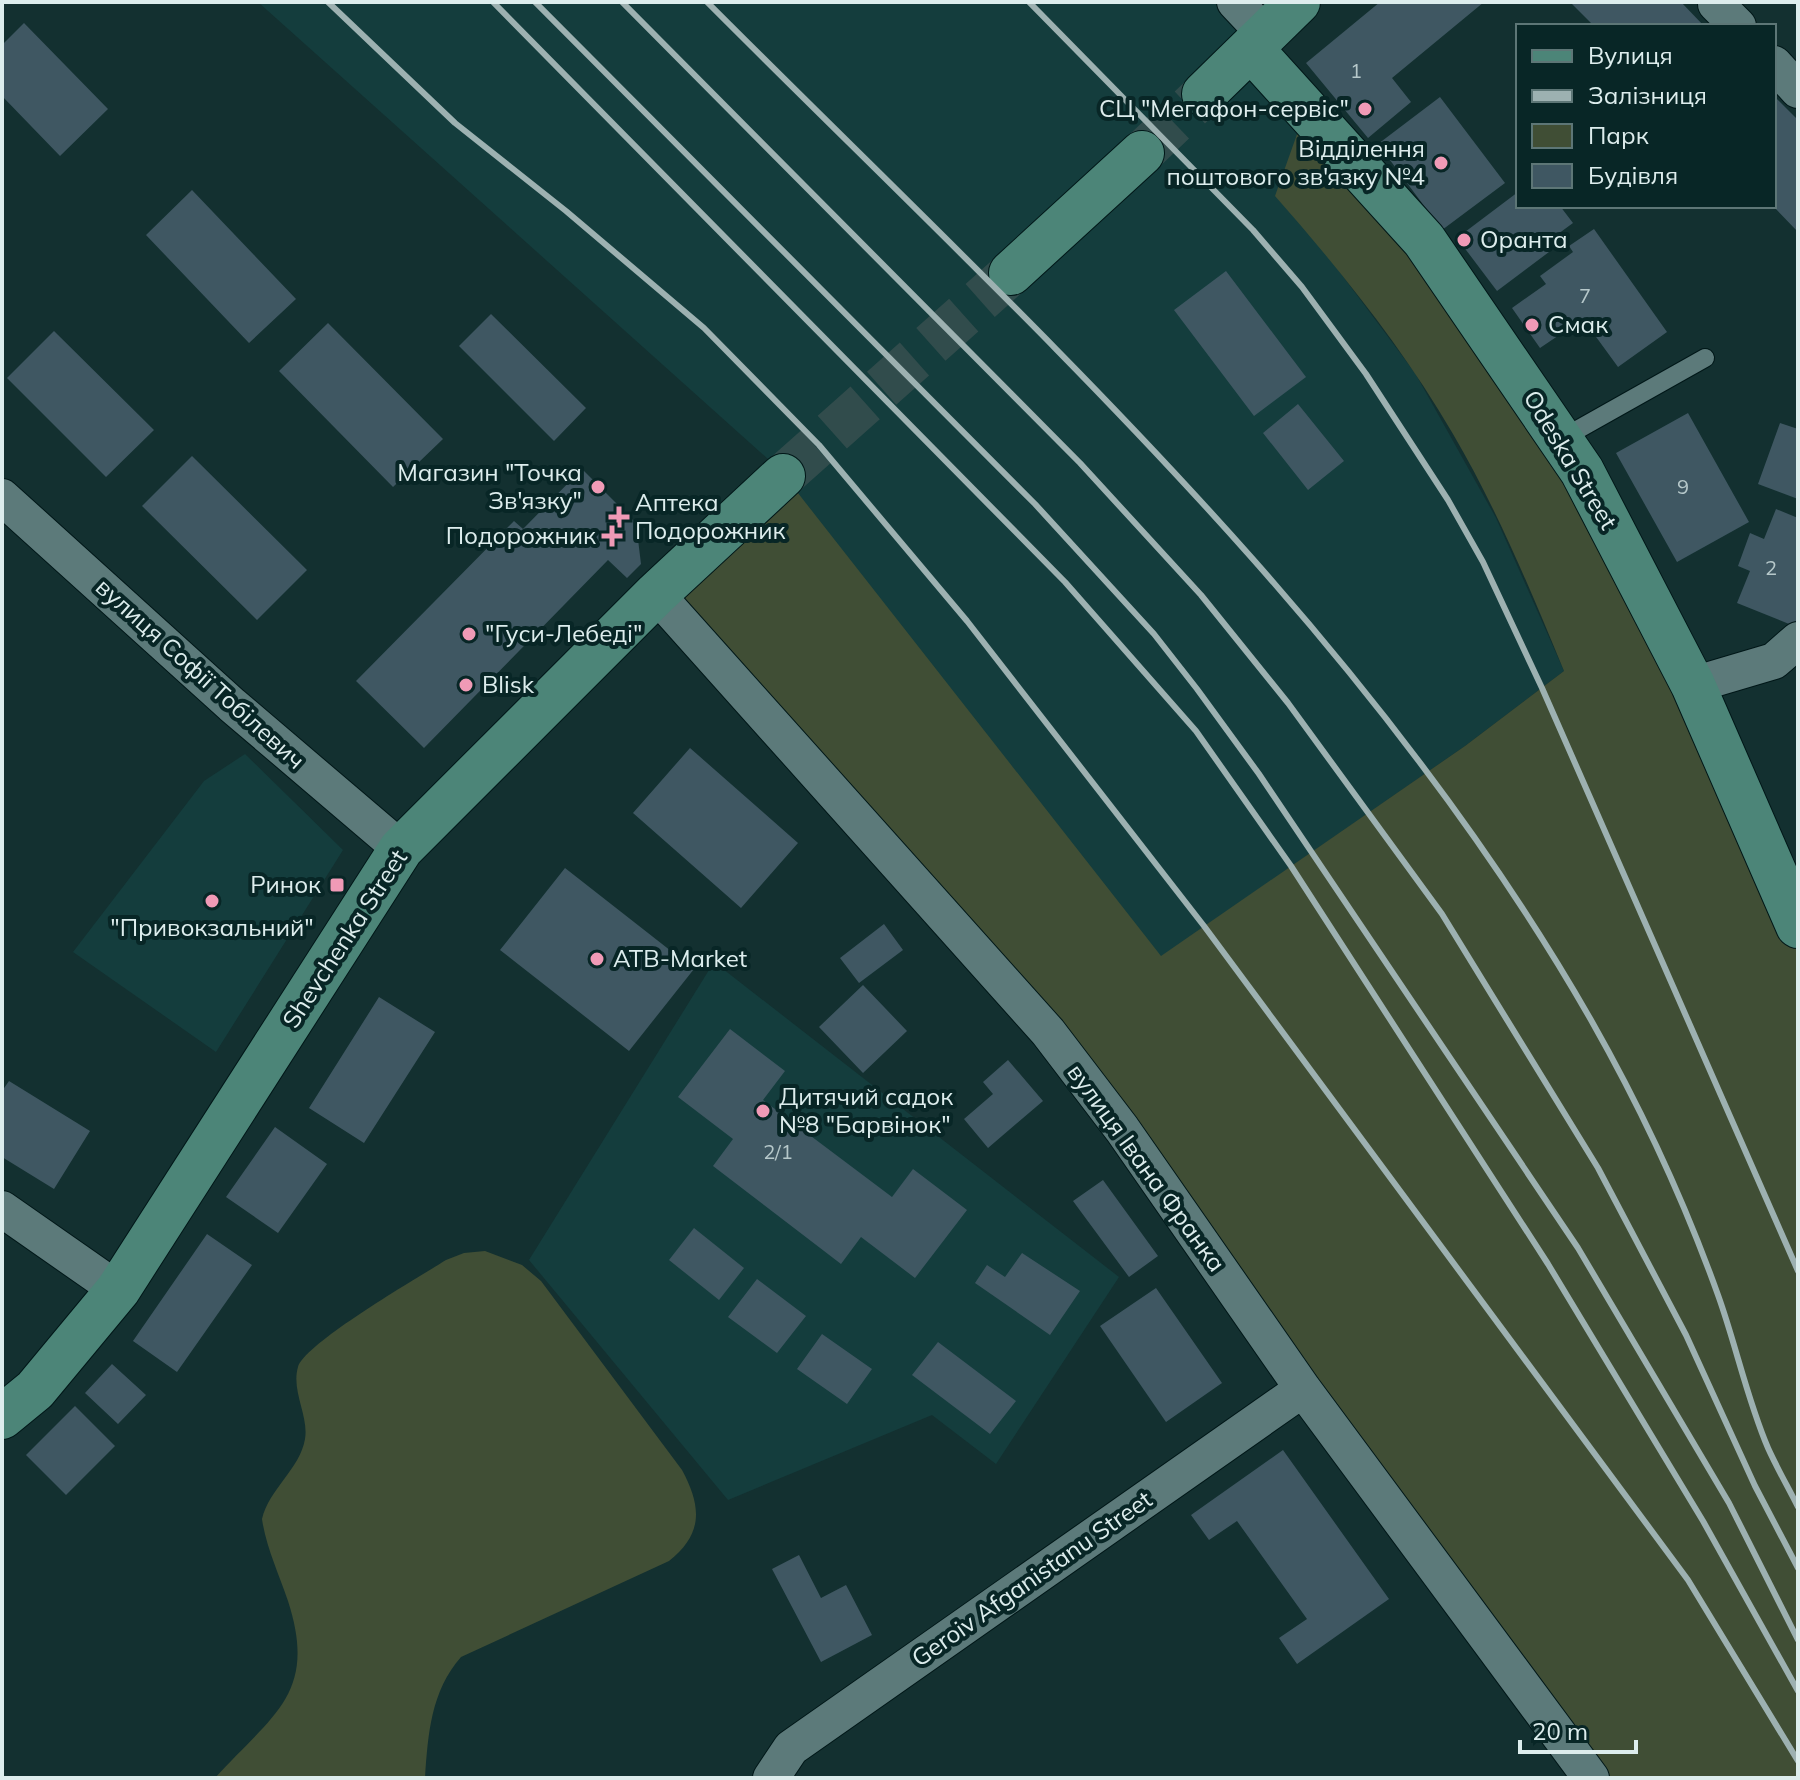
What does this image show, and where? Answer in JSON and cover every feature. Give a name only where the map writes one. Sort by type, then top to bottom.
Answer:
[{"type":"main road","points":[[1204,94],[1278,20]]},
{"type":"main road","name":"Odeska Street","points":[[1278,20],[1582,471],[1693,685],[1798,926]]},
{"type":"main road","points":[[1011,273],[1142,153]]},
{"type":"main road","name":"Shevchenka Street","points":[[2,1417],[35,1390],[118,1290],[401,849],[656,594],[783,476]]},
{"type":"street","points":[[1235,2],[1278,20]]},
{"type":"street","points":[[1776,66],[1798,90]]},
{"type":"street","name":"вулиця Софії Тобілевич","points":[[2,497],[232,705],[401,849]]},
{"type":"street","name":"вулиця Івана Франка","points":[[656,594],[1048,1032],[1122,1129],[1303,1389],[1591,1778]]},
{"type":"street","points":[[1693,685],[1774,661],[1798,640]]},
{"type":"street","points":[[2,1209],[118,1290]]},
{"type":"street","name":"Geroiv Afganistanu Street","points":[[771,1778],[791,1748],[1303,1389]]},
{"type":"lane","points":[[1561,439],[1705,358]]},
{"type":"shaded area","points":[[258,2],[1298,2],[1266,35],[1306,109],[1327,255],[1415,373],[1496,518],[1564,671],[1465,746],[1161,957],[768,459]]},
{"type":"shaded area","name":"\"Привокзальний\"","points":[[245,754],[343,850],[216,1052],[73,952],[204,781]]},
{"type":"shaded area","name":"Дитячий садок №8 \"Барвінок\"","points":[[714,962],[1119,1277],[996,1464],[932,1415],[728,1500],[529,1260]]},
{"type":"green space","points":[[1306,109],[1493,336],[1798,926],[1798,1778],[1591,1778],[1122,1129],[656,594],[794,488],[1161,956],[1465,746],[1564,671],[1499,521],[1434,402],[1370,311],[1275,196]]},
{"type":"green space","points":[[485,1251],[522,1265],[541,1281],[682,1470],[696,1508],[696,1519],[688,1541],[669,1561],[461,1657],[437,1699],[430,1729],[425,1778],[215,1778],[271,1718],[293,1681],[297,1659],[296,1633],[262,1519],[271,1498],[297,1460],[305,1439],[305,1421],[296,1376],[298,1367],[305,1356],[341,1327],[412,1281],[446,1260],[464,1253]]},
{"type":"building","points":[[1380,2],[1484,2],[1392,78],[1411,102],[1368,138],[1306,63]]},
{"type":"building","points":[[1570,2],[1681,2],[1702,24],[1592,24]]},
{"type":"building","points":[[24,23],[108,109],[60,156],[2,96],[2,45]]},
{"type":"building","name":"Відділення поштового зв'язку №4","points":[[1440,97],[1505,183],[1442,230],[1378,144]]},
{"type":"building","points":[[1776,98],[1798,120],[1798,232],[1775,208]]},
{"type":"building","points":[[192,190],[296,299],[249,343],[146,235]]},
{"type":"building","points":[[1516,194],[1516,208],[1562,208],[1573,223],[1543,245],[1549,252],[1497,291],[1457,238]]},
{"type":"building","points":[[1594,229],[1667,332],[1618,367],[1583,319],[1540,348],[1512,308],[1546,284],[1540,276],[1573,252],[1569,246]]},
{"type":"building","points":[[1226,271],[1306,377],[1254,416],[1174,310]]},
{"type":"building","points":[[491,314],[586,408],[554,441],[459,346]]},
{"type":"building","points":[[328,323],[443,439],[393,487],[279,371]]},
{"type":"building","points":[[54,331],[154,430],[106,477],[7,378]]},
{"type":"building","points":[[1298,404],[1344,461],[1308,490],[1263,433]]},
{"type":"building","points":[[1688,413],[1749,522],[1677,562],[1616,453]]},
{"type":"building","points":[[1780,423],[1798,429],[1798,499],[1758,484]]},
{"type":"building","points":[[192,456],[307,570],[257,620],[142,506]]},
{"type":"building","name":"\"Гуси-Лебеді\"","points":[[582,469],[636,523],[641,564],[627,578],[608,560],[424,748],[356,681],[514,521],[523,529]]},
{"type":"building","points":[[1776,509],[1798,518],[1798,617],[1794,626],[1737,603],[1750,571],[1738,566],[1750,533],[1764,539]]},
{"type":"building","points":[[690,748],[798,843],[741,908],[633,813]]},
{"type":"building","name":"ATB-Market","points":[[565,868],[694,969],[629,1051],[500,950]]},
{"type":"building","points":[[884,924],[903,950],[859,983],[840,958]]},
{"type":"building","points":[[863,985],[907,1031],[863,1073],[819,1027]]},
{"type":"building","points":[[379,997],[435,1032],[364,1143],[309,1108]]},
{"type":"building","points":[[730,1029],[785,1071],[763,1100],[892,1197],[913,1169],[967,1210],[915,1278],[861,1237],[841,1264],[713,1166],[733,1139],[678,1097]]},
{"type":"building","points":[[1008,1060],[1043,1101],[988,1148],[964,1119],[993,1094],[983,1082]]},
{"type":"building","points":[[9,1081],[90,1131],[54,1189],[2,1157],[2,1091]]},
{"type":"building","points":[[275,1127],[327,1164],[278,1233],[226,1197]]},
{"type":"building","points":[[1103,1180],[1158,1256],[1129,1277],[1073,1201]]},
{"type":"building","points":[[694,1228],[744,1268],[719,1300],[669,1260]]},
{"type":"building","points":[[207,1234],[252,1265],[177,1372],[133,1341]]},
{"type":"building","points":[[1022,1253],[1080,1291],[1050,1335],[975,1283],[987,1265],[1005,1277]]},
{"type":"building","points":[[757,1279],[806,1316],[777,1353],[728,1317]]},
{"type":"building","points":[[1156,1288],[1222,1383],[1166,1422],[1100,1326]]},
{"type":"building","points":[[822,1334],[872,1369],[847,1404],[797,1369]]},
{"type":"building","points":[[938,1342],[1016,1401],[990,1434],[912,1375]]},
{"type":"building","points":[[112,1364],[146,1395],[118,1424],[85,1393]]},
{"type":"building","points":[[75,1406],[115,1446],[66,1495],[26,1455]]},
{"type":"building","points":[[1283,1450],[1389,1599],[1297,1664],[1279,1638],[1307,1619],[1237,1521],[1209,1540],[1191,1515]]},
{"type":"building","points":[[799,1555],[821,1598],[846,1585],[872,1635],[821,1662],[772,1569]]},
{"type":"tunnel","points":[[1142,153],[1204,94]]},
{"type":"tunnel","points":[[783,476],[1011,273]]},
{"type":"railway","points":[[328,2],[455,123],[566,211],[704,328],[819,445],[967,621],[1204,926],[1688,1580],[1798,1761]]},
{"type":"railway","points":[[493,2],[1065,582],[1196,731],[1291,866],[1548,1264],[1703,1521],[1798,1691]]},
{"type":"railway","points":[[535,2],[1035,504],[1154,634],[1197,689],[1259,774],[1578,1248],[1729,1503],[1798,1640]]},
{"type":"railway","points":[[622,2],[1080,463],[1201,595],[1288,703],[1442,914],[1598,1168],[1686,1335],[1755,1486],[1798,1568]]},
{"type":"railway","points":[[707,2],[1067,360],[1184,482],[1296,609],[1403,739],[1501,876],[1591,1020],[1627,1087],[1691,1224],[1761,1429],[1798,1507]]},
{"type":"railway","points":[[1029,2],[1253,230],[1302,287],[1366,374],[1448,500],[1483,562],[1542,688],[1798,1271]]},
{"type":"place","name":"СЦ \"Мегафон-сервіс\"","points":[[1365,109]]},
{"type":"place","name":"Відділення поштового зв'язку №4","points":[[1441,163]]},
{"type":"place","name":"Оранта","points":[[1464,240]]},
{"type":"place","name":"Смак","points":[[1532,325]]},
{"type":"place","name":"Магазин \"Точка Зв'язку\"","points":[[598,487]]},
{"type":"place","name":"Аптека Подорожник","points":[[619,517]]},
{"type":"place","name":"Подорожник","points":[[612,536]]},
{"type":"place","name":"\"Гуси-Лебеді\"","points":[[469,634]]},
{"type":"place","name":"Blisk","points":[[466,685]]},
{"type":"place","name":"Ринок","points":[[337,885]]},
{"type":"place","name":"\"Привокзальний\"","points":[[212,901]]},
{"type":"place","name":"ATB-Market","points":[[597,959]]},
{"type":"place","name":"Дитячий садок №8 \"Барвінок\"","points":[[763,1111]]}]
